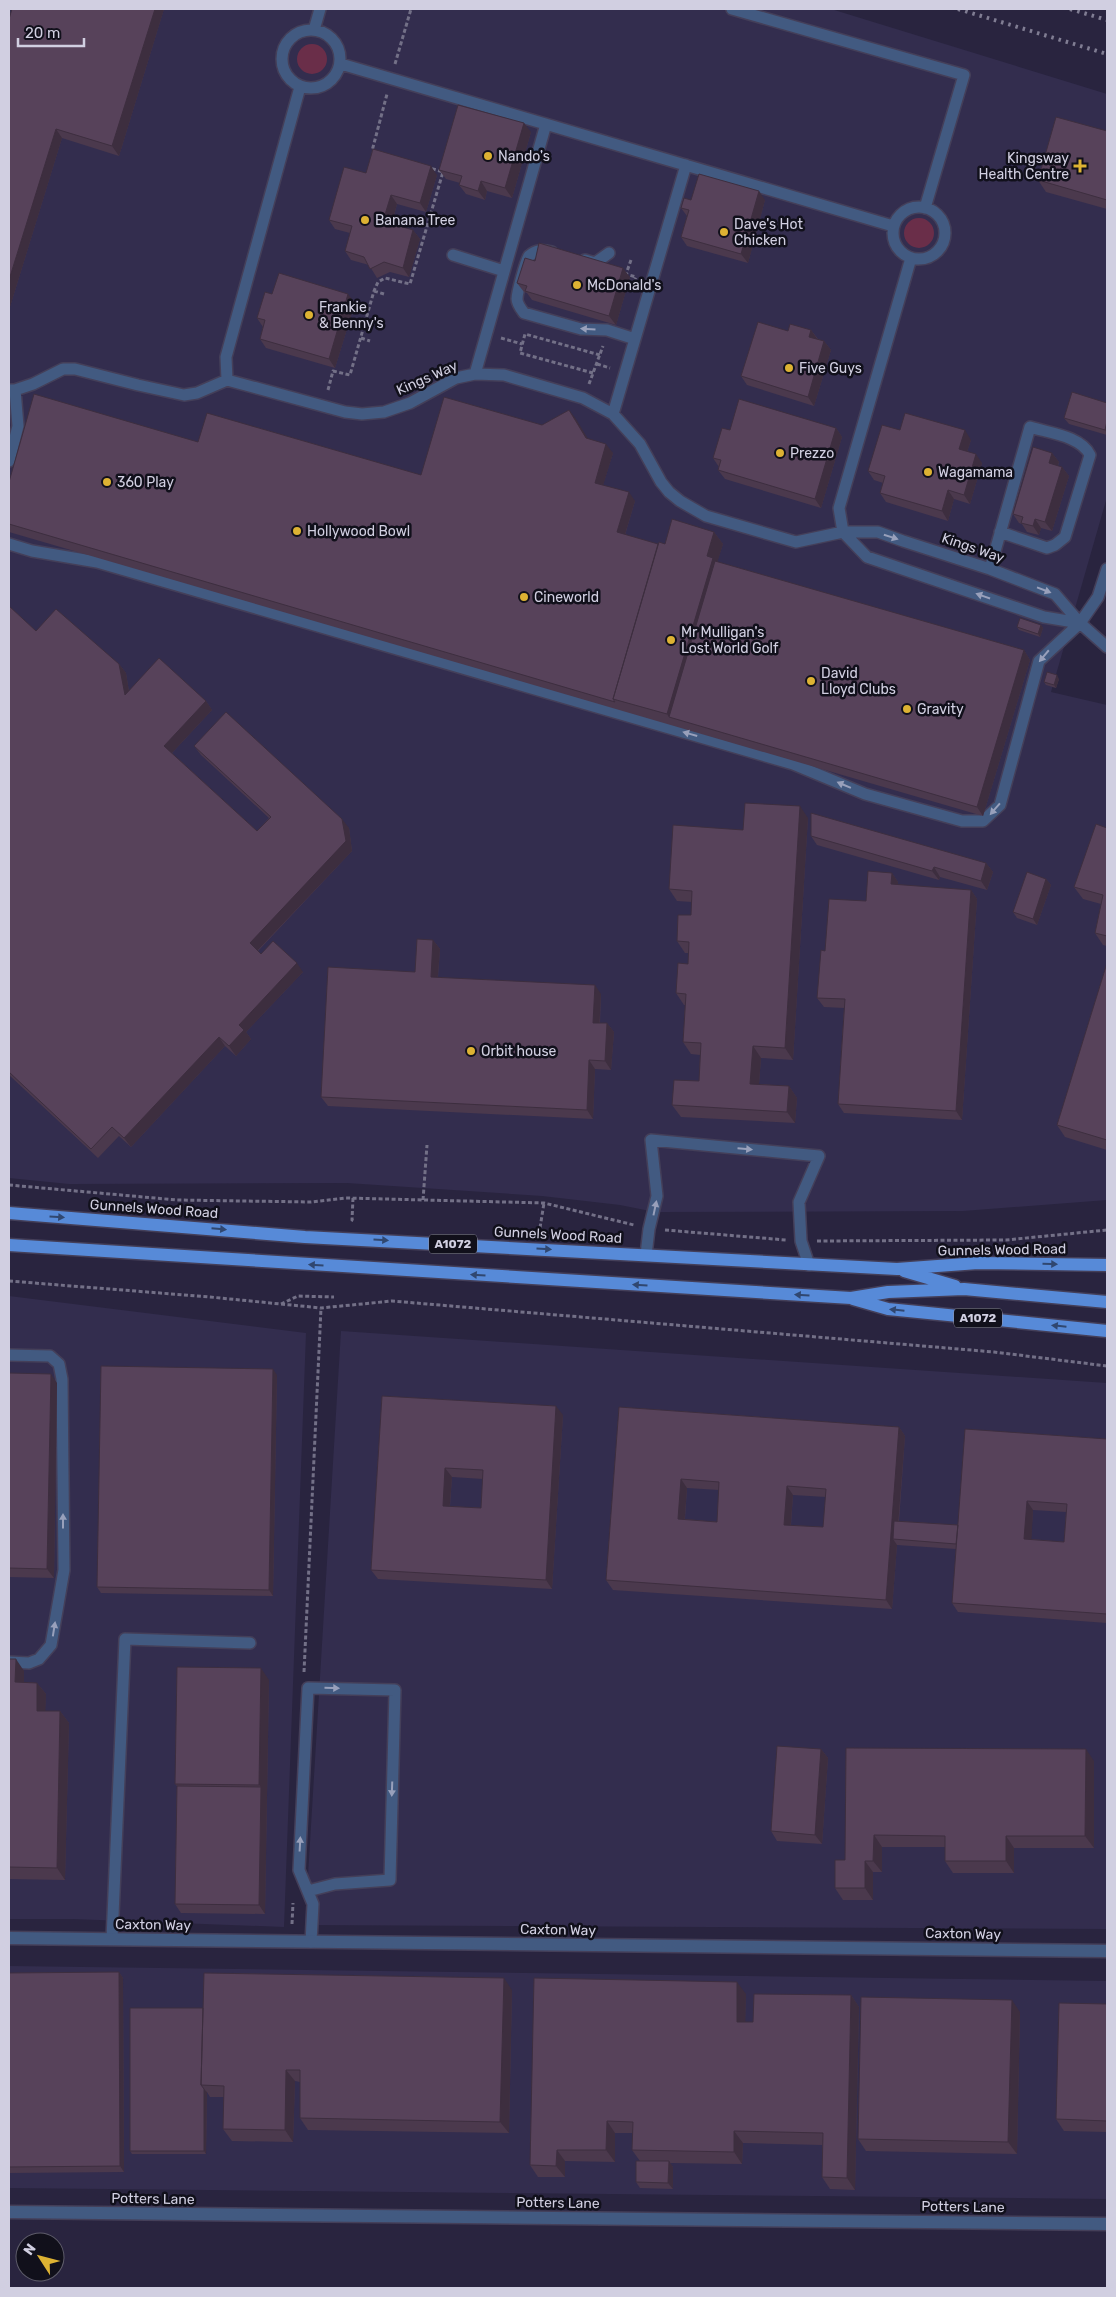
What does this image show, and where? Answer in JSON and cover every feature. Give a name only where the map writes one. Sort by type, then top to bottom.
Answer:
[{"type":"main road","name":"Gunnels Wood Road","points":[[9,1213],[304,1237],[809,1265],[897,1269],[978,1263],[1107,1265]]},
{"type":"main road","name":"Gunnels Wood Road","points":[[9,1245],[851,1298],[888,1292],[964,1289],[1107,1302]]},
{"type":"main road","name":"Gunnels Wood Road","points":[[897,1269],[964,1289]]},
{"type":"main road","name":"Gunnels Wood Road","points":[[851,1298],[888,1309],[1107,1331]]},
{"type":"street","name":"Caxton Way","points":[[9,1938],[1107,1951]]},
{"type":"street","name":"Potters Lane","points":[[9,2212],[1107,2224]]},
{"type":"lane","points":[[314,30],[320,9]]},
{"type":"lane","points":[[732,9],[964,75],[924,208]]},
{"type":"lane","points":[[314,30],[329,35],[337,44],[340,51],[341,64],[337,73],[323,86],[311,89],[300,87],[288,78],[282,63],[282,52],[290,39],[297,33],[314,30]]},
{"type":"lane","points":[[341,64],[893,226]]},
{"type":"lane","points":[[9,461],[18,426],[12,390],[63,369],[75,369],[138,386],[184,395],[197,393],[228,380],[226,357],[300,87]]},
{"type":"lane","points":[[475,374],[546,124]]},
{"type":"lane","points":[[613,414],[686,165]]},
{"type":"lane","points":[[915,207],[924,208],[932,210],[942,222],[944,238],[936,253],[928,258],[911,258],[904,255],[894,242],[893,226],[905,210],[915,207]]},
{"type":"lane","points":[[609,254],[595,263],[544,250],[535,251],[528,256],[517,299],[519,307],[524,313],[581,329],[607,330],[635,339]]},
{"type":"lane","points":[[453,255],[504,271]]},
{"type":"lane","points":[[911,258],[839,508],[843,532],[867,557],[1044,617],[1080,623]]},
{"type":"lane","name":"Kings Way","points":[[228,380],[338,410],[362,414],[384,412],[410,403],[456,378],[475,374],[504,375],[583,398],[613,414],[640,444],[665,487],[693,510],[723,522],[796,542],[843,532],[878,532],[990,569],[1055,594],[1080,623],[1107,647]]},
{"type":"lane","points":[[990,569],[1000,532],[1030,427],[1078,442],[1087,449],[1090,455],[1065,537],[1055,545],[1047,548],[1000,532]]},
{"type":"lane","points":[[9,544],[32,551],[97,562],[793,764],[865,794],[962,821],[983,821],[1000,805],[1039,661],[1080,623],[1098,597],[1107,569]]},
{"type":"lane","points":[[646,1255],[649,1229],[658,1196],[651,1140],[819,1156],[799,1202],[801,1241],[809,1265]]},
{"type":"lane","points":[[9,1354],[50,1356],[59,1364],[62,1379],[64,1570],[51,1645],[39,1659],[30,1663],[9,1662]]},
{"type":"lane","points":[[112,1939],[125,1639],[250,1642]]},
{"type":"lane","points":[[308,1891],[335,1884],[390,1880],[395,1690],[308,1688],[299,1870],[313,1904],[311,1942]]},
{"type":"path","points":[[372,151],[380,153]]},
{"type":"path","points":[[333,371],[350,375],[378,282],[385,278],[410,284],[443,172],[425,166]]},
{"type":"path","points":[[374,291],[384,294]]},
{"type":"path","points":[[593,373],[520,354],[525,334],[600,355]]},
{"type":"path","points":[[361,338],[370,341]]},
{"type":"path","points":[[423,1200],[427,1145]]},
{"type":"path","points":[[9,1185],[177,1200],[310,1202],[353,1198],[544,1203],[649,1229],[801,1241],[1006,1240],[1107,1230]]},
{"type":"path","points":[[352,1220],[353,1198]]},
{"type":"path","points":[[540,1234],[544,1203]]},
{"type":"path","points":[[9,1282],[321,1308],[392,1302],[994,1352],[1107,1366]]},
{"type":"path","points":[[281,1304],[298,1296],[334,1297]]},
{"type":"path","points":[[304,1674],[321,1308]]},
{"type":"path","points":[[291,1942],[293,1902]]},
{"type":"shaded area","points":[[9,9],[831,9],[1107,94],[1107,497],[1051,692],[1107,705],[1107,1200],[963,1211],[655,1212],[620,1205],[542,1196],[347,1183],[69,1184],[9,1178]]},
{"type":"shaded area","points":[[312,44],[323,48],[327,59],[323,70],[312,74],[301,70],[297,59],[301,48]]},
{"type":"shaded area","points":[[919,218],[930,222],[934,233],[930,244],[919,248],[908,244],[904,233],[908,222]]},
{"type":"shaded area","points":[[9,1296],[306,1333],[284,1927],[73,1919],[9,1919]]},
{"type":"shaded area","points":[[341,1331],[1107,1383],[1107,1929],[305,1925]]},
{"type":"shaded area","points":[[9,1966],[1107,1981],[1107,2199],[9,2188]]},
{"type":"building","points":[[12,9],[155,9],[112,146],[56,129],[9,280],[9,19]]},
{"type":"building","name":"Nando's","points":[[458,105],[524,123],[505,188],[481,181],[478,191],[459,185],[462,176],[439,170]]},
{"type":"building","name":"Kingsway Health Centre","points":[[1056,117],[1107,131],[1107,200],[1038,180]]},
{"type":"building","name":"Banana Tree","points":[[373,149],[431,166],[420,203],[391,195],[383,221],[413,230],[403,268],[384,262],[370,269],[364,257],[345,251],[352,226],[329,220],[344,167],[366,173]]},
{"type":"building","name":"Dave's Hot Chicken","points":[[699,174],[759,191],[741,254],[681,237],[689,210],[681,208],[684,198],[691,200]]},
{"type":"building","name":"McDonald's","points":[[539,243],[623,268],[609,316],[525,291],[527,286],[517,283],[525,258],[535,261]]},
{"type":"building","name":"Frankie & Benny's","points":[[279,273],[348,294],[329,359],[260,339],[265,320],[257,318],[265,292],[272,294]]},
{"type":"building","name":"Five Guys","points":[[758,322],[788,331],[790,324],[811,330],[809,337],[824,341],[808,397],[741,376]]},
{"type":"building","points":[[1072,392],[1107,403],[1105,430],[1064,418]]},
{"type":"building","points":[[34,394],[198,442],[207,413],[421,475],[444,397],[542,425],[569,410],[586,438],[606,444],[595,483],[629,492],[617,532],[658,544],[613,699],[615,702],[9,524],[9,482]]},
{"type":"building","name":"Prezzo","points":[[739,399],[836,428],[815,499],[718,470],[721,460],[713,458],[722,428],[730,430]]},
{"type":"building","name":"Wagamama","points":[[905,413],[965,430],[959,449],[976,454],[964,495],[948,490],[942,511],[880,493],[885,476],[868,471],[882,425],[900,430]]},
{"type":"building","points":[[1033,447],[1052,453],[1049,463],[1062,467],[1045,522],[1035,519],[1033,526],[1021,523],[1023,517],[1013,514]]},
{"type":"building","name":"Mr Mulligan's Lost World Golf","points":[[672,519],[714,532],[707,556],[713,558],[667,714],[613,699],[659,542],[665,544]]},
{"type":"building","points":[[715,561],[1024,650],[977,807],[669,717]]},
{"type":"building","points":[[9,606],[36,631],[56,609],[119,664],[125,695],[159,658],[206,701],[164,746],[257,831],[271,817],[194,746],[226,712],[342,819],[346,841],[250,943],[261,954],[273,941],[297,963],[239,1025],[244,1030],[229,1046],[219,1037],[124,1138],[112,1127],[91,1149],[9,1072]]},
{"type":"building","points":[[1020,618],[1041,625],[1038,634],[1017,627]]},
{"type":"building","points":[[1047,672],[1057,675],[1054,685],[1044,682]]},
{"type":"building","points":[[745,803],[800,806],[785,1048],[753,1046],[750,1084],[789,1086],[787,1112],[672,1105],[674,1080],[699,1081],[701,1043],[683,1042],[686,994],[676,993],[678,963],[688,964],[689,942],[677,941],[678,915],[691,915],[692,891],[669,889],[673,825],[743,830]]},
{"type":"building","points":[[811,813],[986,863],[981,881],[934,867],[932,871],[811,836]]},
{"type":"building","points":[[1096,824],[1107,828],[1107,936],[1095,933],[1103,895],[1074,887]]},
{"type":"building","points":[[868,871],[892,873],[891,884],[971,890],[956,1111],[838,1104],[845,999],[817,998],[821,950],[825,951],[829,899],[866,901]]},
{"type":"building","points":[[1027,872],[1046,879],[1033,919],[1013,912]]},
{"type":"building","name":"Orbit house","points":[[417,939],[433,940],[431,977],[595,985],[593,1023],[607,1023],[605,1061],[589,1060],[587,1110],[321,1097],[328,967],[415,972]]},
{"type":"building","points":[[1107,963],[1107,1140],[1057,1125]]},
{"type":"building","points":[[101,1366],[273,1369],[269,1590],[97,1587]]},
{"type":"building","points":[[9,1373],[51,1374],[47,1569],[9,1568]]},
{"type":"building","points":[[382,1396],[556,1406],[546,1580],[371,1570]],"holes":[[[445,1468],[483,1470],[481,1508],[443,1506]]]},
{"type":"building","points":[[619,1407],[899,1427],[886,1600],[606,1580]],"holes":[[[681,1479],[719,1482],[717,1522],[678,1519]],[[787,1486],[826,1489],[823,1527],[784,1525]]]},
{"type":"building","points":[[965,1429],[1107,1439],[1107,1614],[952,1603]],"holes":[[[1027,1501],[1067,1504],[1064,1542],[1024,1539]]]},
{"type":"building","points":[[894,1521],[958,1525],[956,1544],[893,1539]]},
{"type":"building","points":[[9,1659],[16,1659],[15,1682],[37,1683],[37,1711],[60,1711],[57,1868],[9,1867]]},
{"type":"building","points":[[177,1667],[261,1668],[259,1785],[175,1784]]},
{"type":"building","points":[[777,1746],[821,1749],[815,1835],[771,1831]]},
{"type":"building","points":[[846,1748],[1086,1749],[1085,1836],[1006,1836],[1006,1861],[945,1861],[945,1836],[874,1835],[873,1861],[865,1861],[865,1888],[835,1888],[835,1860],[845,1860]]},
{"type":"building","points":[[177,1786],[261,1787],[259,1905],[175,1904]]},
{"type":"building","points":[[119,1972],[120,2166],[9,2167],[9,1973]]},
{"type":"building","points":[[204,1973],[504,1978],[500,2122],[300,2118],[300,2070],[286,2070],[285,2130],[223,2129],[224,2086],[201,2085]]},
{"type":"building","points":[[534,1978],[737,1982],[737,2022],[753,2022],[754,1994],[851,1995],[847,2178],[822,2177],[823,2133],[734,2131],[734,2152],[632,2150],[633,2122],[607,2121],[606,2150],[557,2150],[556,2166],[530,2165]]},
{"type":"building","points":[[861,1997],[1012,2000],[1008,2142],[858,2139]]},
{"type":"building","points":[[1059,2003],[1107,2004],[1107,2121],[1056,2119]]},
{"type":"building","points":[[130,2008],[203,2008],[201,2085],[204,2089],[204,2151],[130,2151]]},
{"type":"building","points":[[636,2161],[669,2161],[668,2183],[636,2182]]},
{"type":"railway","points":[[958,9],[1107,54]]},
{"type":"railway","points":[[1070,9],[1107,20]]},
{"type":"place","name":"Nando's","points":[[488,156]]},
{"type":"place","name":"Kingsway Health Centre","points":[[1080,166]]},
{"type":"place","name":"Banana Tree","points":[[365,220]]},
{"type":"place","name":"Dave's Hot Chicken","points":[[724,232]]},
{"type":"place","name":"McDonald's","points":[[577,285]]},
{"type":"place","name":"Frankie & Benny's","points":[[309,315]]},
{"type":"place","name":"Five Guys","points":[[789,368]]},
{"type":"place","name":"Prezzo","points":[[780,453]]},
{"type":"place","name":"Wagamama","points":[[928,472]]},
{"type":"place","name":"360 Play","points":[[107,482]]},
{"type":"place","name":"Hollywood Bowl","points":[[297,531]]},
{"type":"place","name":"Cineworld","points":[[524,597]]},
{"type":"place","name":"Mr Mulligan's Lost World Golf","points":[[671,640]]},
{"type":"place","name":"David Lloyd Clubs","points":[[811,681]]},
{"type":"place","name":"Gravity","points":[[907,709]]},
{"type":"place","name":"Orbit house","points":[[471,1051]]}]
